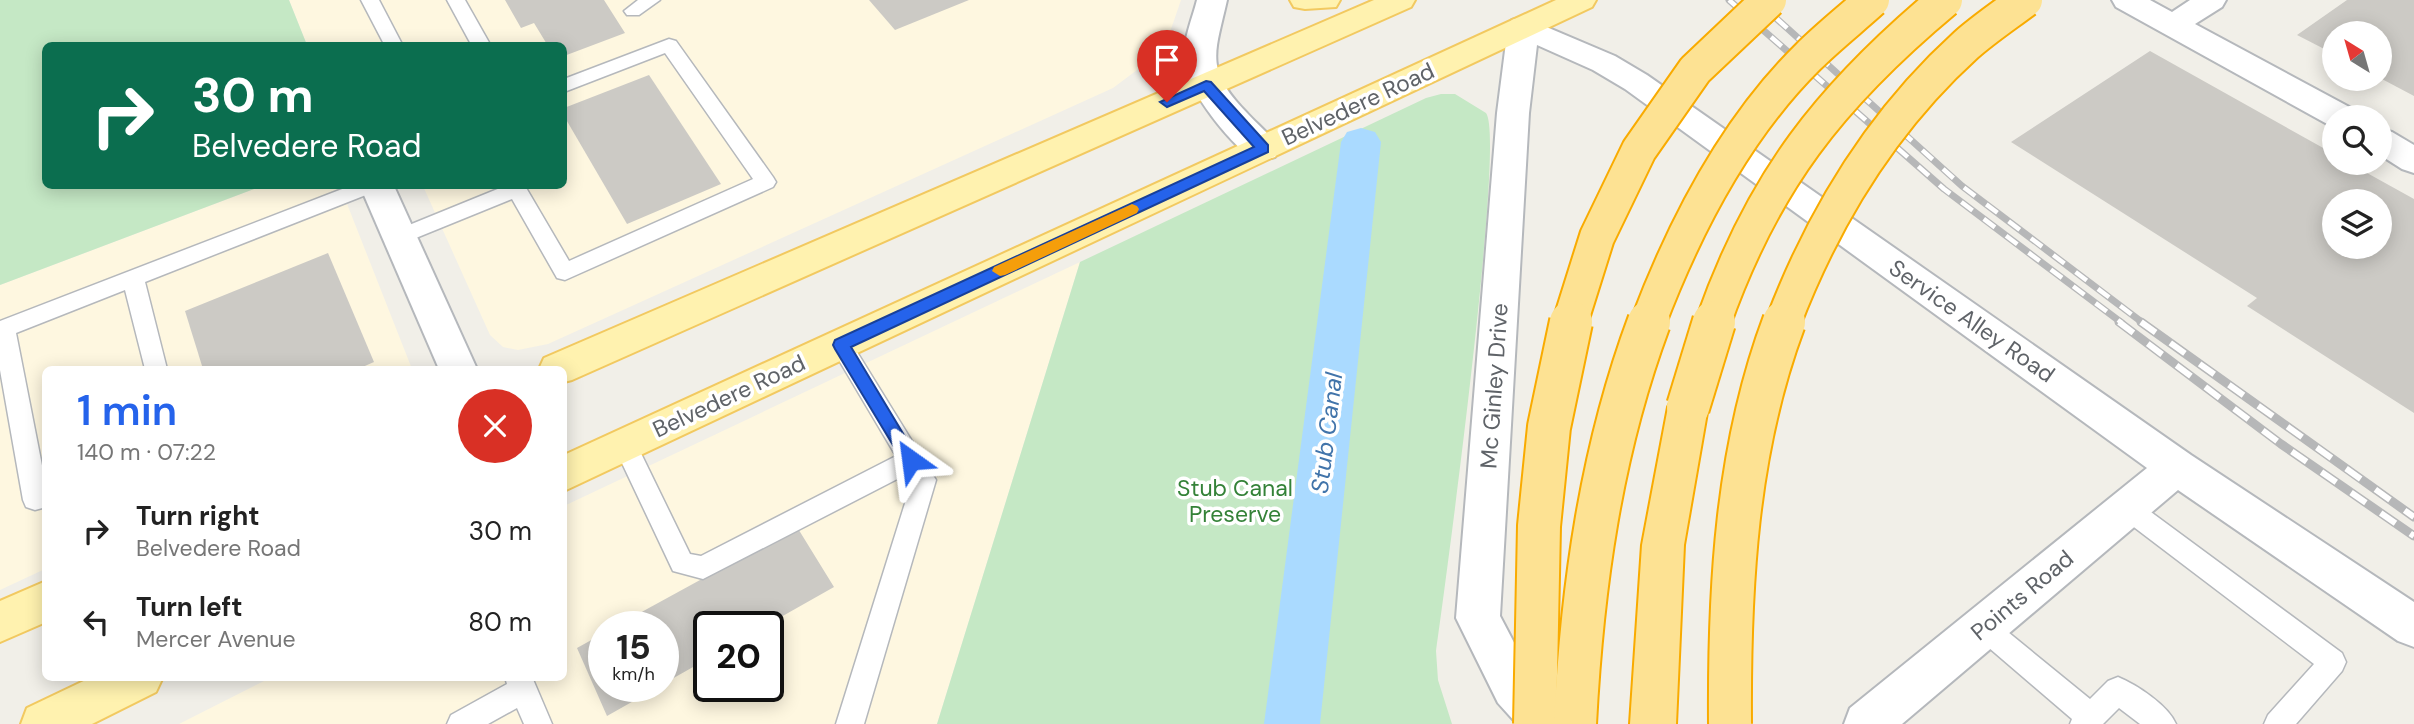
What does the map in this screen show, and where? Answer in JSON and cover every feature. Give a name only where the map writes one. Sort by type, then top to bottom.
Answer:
[{"type":"highway","points":[[1535,724],[1537,550],[1547,441],[1562,351],[1580,281],[1604,217],[1634,159],[1663,112],[1731,33],[1769,0]]},
{"type":"highway","points":[[1574,724],[1582,615],[1596,518],[1615,427],[1661,284],[1691,220],[1725,160],[1760,110],[1828,36],[1872,0]]},
{"type":"highway","points":[[1653,724],[1656,639],[1667,520],[1701,353],[1739,251],[1763,204],[1815,126],[1875,58],[1945,0]]},
{"type":"highway","points":[[1730,724],[1732,582],[1742,489],[1758,404],[1778,338],[1803,273],[1833,209],[1866,154],[1940,70],[2025,0]]},
{"type":"main road","points":[[1305,0],[1325,0]]},
{"type":"main road","points":[[565,366],[1400,0]]},
{"type":"main road","name":"Belvedere Road","points":[[567,473],[1581,0]]},
{"type":"main road","points":[[0,622],[42,603]]},
{"type":"main road","points":[[44,724],[132,681]]},
{"type":"street","points":[[1212,0],[1200,59],[1202,75],[1206,85],[1263,149]]},
{"type":"street","points":[[2127,0],[2322,107]]},
{"type":"street","points":[[2173,25],[2211,0]]},
{"type":"street","name":"Service Alley Road","points":[[1523,27],[1604,63],[1636,82],[2177,467],[2414,627]]},
{"type":"street","name":"Mc Ginley Drive","points":[[1523,27],[1512,127],[1478,618],[1514,688],[1548,724]]},
{"type":"street","points":[[2392,147],[2414,161]]},
{"type":"street","points":[[378,189],[457,366]]},
{"type":"street","name":"Points Road","points":[[1867,724],[2177,467]]},
{"type":"lane","points":[[370,0],[392,42]]},
{"type":"lane","points":[[456,0],[480,42]]},
{"type":"lane","points":[[633,11],[651,0]]},
{"type":"lane","points":[[517,189],[565,272],[766,182],[669,45],[567,85]]},
{"type":"lane","points":[[42,497],[35,500],[4,329],[361,189]]},
{"type":"lane","points":[[399,237],[511,189]]},
{"type":"lane","points":[[133,278],[155,366]]},
{"type":"lane","points":[[841,345],[924,480],[850,724]]},
{"type":"lane","points":[[625,444],[682,563],[704,568],[911,460]]},
{"type":"lane","points":[[2127,508],[2333,662],[2278,724]]},
{"type":"lane","points":[[1983,627],[2087,720],[2118,690],[2162,724]]},
{"type":"lane","points":[[461,724],[521,683],[538,724]]},
{"type":"shaded area","points":[[289,0],[1181,0],[1170,32],[1160,47],[1141,67],[1113,88],[548,344],[518,350],[503,347],[490,335],[424,189],[567,189],[567,42],[306,42]]},
{"type":"shaded area","points":[[254,189],[341,189],[411,366],[42,366],[42,570],[0,590],[0,285]]},
{"type":"shaded area","points":[[1080,262],[937,724],[179,724],[264,681],[567,681],[567,505]]},
{"type":"green space","points":[[0,0],[289,0],[306,42],[42,42],[42,189],[254,189],[0,285]]},
{"type":"green space","name":"Stub Canal Preserve","points":[[1455,94],[1486,113],[1490,141],[1488,199],[1472,368],[1436,651],[1438,680],[1452,724],[937,724],[1080,262],[1426,98]]},
{"type":"building","points":[[505,0],[604,0],[625,33],[567,55],[567,42],[546,42],[534,23],[521,28]]},
{"type":"building","points":[[869,0],[969,0],[895,30]]},
{"type":"building","points":[[2347,0],[2414,0],[2414,96],[2392,84],[2392,21],[2322,21],[2322,48],[2297,35]]},
{"type":"building","points":[[2150,51],[2322,147],[2322,175],[2371,175],[2414,199],[2414,413],[2247,306],[2257,298],[2011,142]]},
{"type":"building","points":[[649,75],[721,184],[627,224],[567,121],[567,107]]},
{"type":"building","points":[[328,253],[374,362],[365,366],[202,366],[185,311]]},
{"type":"building","points":[[797,527],[834,587],[784,615],[784,611],[693,611],[693,667],[679,675],[679,611],[643,611]]},
{"type":"building","points":[[588,642],[588,673],[577,648]]},
{"type":"building","points":[[601,702],[632,702],[607,716]]},
{"type":"waterway","name":"Stub Canal","points":[[1292,724],[1361,142]]},
{"type":"railway","points":[[1729,0],[1944,189],[2122,323]]},
{"type":"railway","points":[[1756,0],[1962,186],[2143,323]]},
{"type":"railway","points":[[2119,322],[2281,444],[2414,536]]},
{"type":"railway","points":[[2141,322],[2414,517]]},
{"type":"slow traffic","points":[[1000,271],[1132,209]]},
{"type":"route","points":[[911,460],[841,345],[1263,149],[1206,85],[1167,102]]}]
